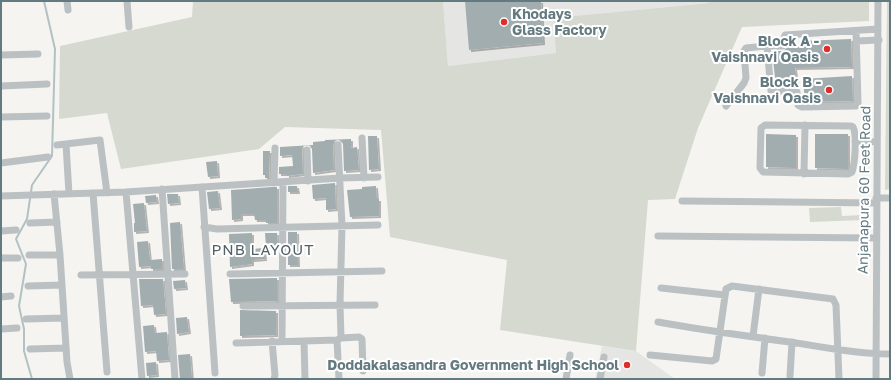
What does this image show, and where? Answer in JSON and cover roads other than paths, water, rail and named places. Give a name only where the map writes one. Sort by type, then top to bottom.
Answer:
[{"type":"street","points":[[66,1],[68,10]]},
{"type":"street","points":[[127,1],[129,27]]},
{"type":"street","name":"Anjanapura 60 Feet Road","points":[[876,379],[876,200],[879,40],[878,1]]},
{"type":"street","points":[[726,106],[744,83],[746,78],[744,51],[746,48],[783,46],[785,35],[878,29]]},
{"type":"street","points":[[767,46],[771,90],[797,92],[798,105],[802,108],[854,107],[858,103],[856,31]]},
{"type":"street","points":[[856,41],[879,40]]},
{"type":"street","points":[[1,55],[38,54]]},
{"type":"street","points":[[1,86],[47,84]]},
{"type":"street","points":[[1,117],[47,116]]},
{"type":"street","points":[[804,174],[805,125]]},
{"type":"street","points":[[805,125],[851,126],[854,129],[855,142],[853,169],[850,174],[763,172],[760,168],[762,126],[805,125]]},
{"type":"street","points":[[362,138],[364,178]]},
{"type":"street","points":[[57,145],[100,140],[106,193]]},
{"type":"street","points":[[855,142],[877,142]]},
{"type":"street","points":[[66,144],[69,194]]},
{"type":"street","points":[[338,145],[342,226],[339,379]]},
{"type":"street","points":[[274,183],[276,148]]},
{"type":"street","points":[[307,150],[308,181]]},
{"type":"street","points":[[1,163],[48,157]]},
{"type":"street","points":[[1,196],[126,192],[340,178],[378,177]]},
{"type":"street","points":[[282,341],[283,182]]},
{"type":"street","points":[[202,187],[214,373]]},
{"type":"street","points":[[162,190],[175,379]]},
{"type":"street","points":[[126,192],[142,379]]},
{"type":"street","points":[[93,193],[107,372]]},
{"type":"street","points":[[54,194],[60,254],[66,348],[70,379]]},
{"type":"street","points":[[682,200],[876,200],[890,198]]},
{"type":"street","points":[[30,223],[57,222]]},
{"type":"street","points":[[204,227],[217,229],[282,226],[378,225]]},
{"type":"street","points":[[1,231],[16,230]]},
{"type":"street","points":[[658,236],[876,238]]},
{"type":"street","points":[[29,255],[60,254]]},
{"type":"street","points":[[1,258],[18,258]]},
{"type":"street","points":[[230,274],[382,271]]},
{"type":"street","points":[[81,275],[185,274]]},
{"type":"street","points":[[28,286],[62,285]]},
{"type":"street","points":[[650,355],[712,361],[716,359],[721,333],[726,289],[732,286],[759,289],[832,299],[835,301],[839,349],[839,379]]},
{"type":"street","points":[[661,288],[725,295]]},
{"type":"street","points":[[753,336],[759,289]]},
{"type":"street","points":[[1,297],[11,296]]},
{"type":"street","points":[[243,306],[340,304],[375,305]]},
{"type":"street","points":[[26,318],[64,318]]},
{"type":"street","points":[[658,322],[721,333],[753,336],[876,354],[890,354]]},
{"type":"street","points":[[1,329],[17,328]]},
{"type":"street","points":[[236,343],[359,337],[362,339],[363,371]]},
{"type":"street","points":[[762,373],[765,338]]},
{"type":"street","points":[[304,340],[304,379]]},
{"type":"street","points":[[272,341],[275,375],[274,379]]},
{"type":"street","points":[[790,376],[792,342]]},
{"type":"street","points":[[30,349],[66,348]]},
{"type":"street","points":[[566,379],[570,356]]},
{"type":"street","points":[[600,379],[604,357]]},
{"type":"waterway","points":[[32,379],[24,351],[24,329],[19,306],[26,264],[16,239],[27,219],[32,185],[52,156],[55,49],[44,1]]},
{"type":"place","name":"Khodays Glass Factory","points":[[504,22]]},
{"type":"place","name":"Block A - Vaishnavi Oasis","points":[[827,49]]},
{"type":"place","name":"Block B - Vaishnavi Oasis","points":[[829,90]]},
{"type":"place","name":"Doddakalasandra Government High School","points":[[627,365]]},
{"type":"district","name":"PNB LAYOUT","points":[[263,250]]}]
